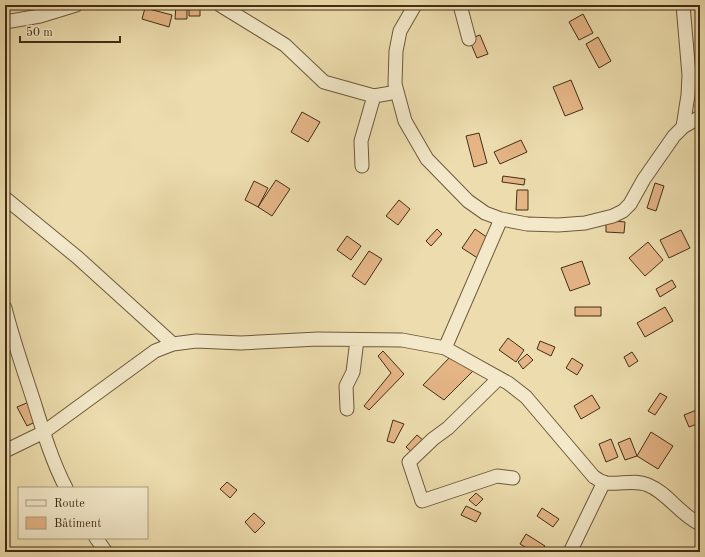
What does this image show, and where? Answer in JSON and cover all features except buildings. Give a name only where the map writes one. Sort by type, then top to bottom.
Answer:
[{"type":"street","points":[[5,22],[40,16],[76,5]]},
{"type":"street","points":[[220,5],[285,45],[324,82],[374,96],[397,92]]},
{"type":"street","points":[[415,5],[400,31],[396,51],[395,84],[405,122],[427,159],[468,201],[485,213],[501,219],[527,224],[558,225],[585,223],[613,216],[630,204],[644,179],[674,136],[683,127],[700,118]]},
{"type":"street","points":[[460,5],[469,40]]},
{"type":"street","points":[[683,5],[689,75],[688,95],[683,127]]},
{"type":"street","points":[[362,166],[361,141],[374,96]]},
{"type":"street","points":[[5,198],[77,257],[173,344]]},
{"type":"street","points":[[445,348],[501,219]]},
{"type":"street","points":[[5,308],[44,432],[66,487]]},
{"type":"street","points":[[5,451],[44,432],[155,351],[173,344],[196,341],[241,343],[318,339],[402,340],[445,348],[508,383],[526,397],[594,477],[604,482],[631,482],[650,486],[668,499],[692,520],[700,524]]},
{"type":"street","points":[[347,409],[346,386],[353,372],[356,340]]},
{"type":"street","points":[[499,378],[448,428],[433,439],[409,462],[422,501],[497,476],[513,478]]},
{"type":"street","points":[[570,552],[604,482]]},
{"type":"street","points":[[97,539],[106,552]]}]
